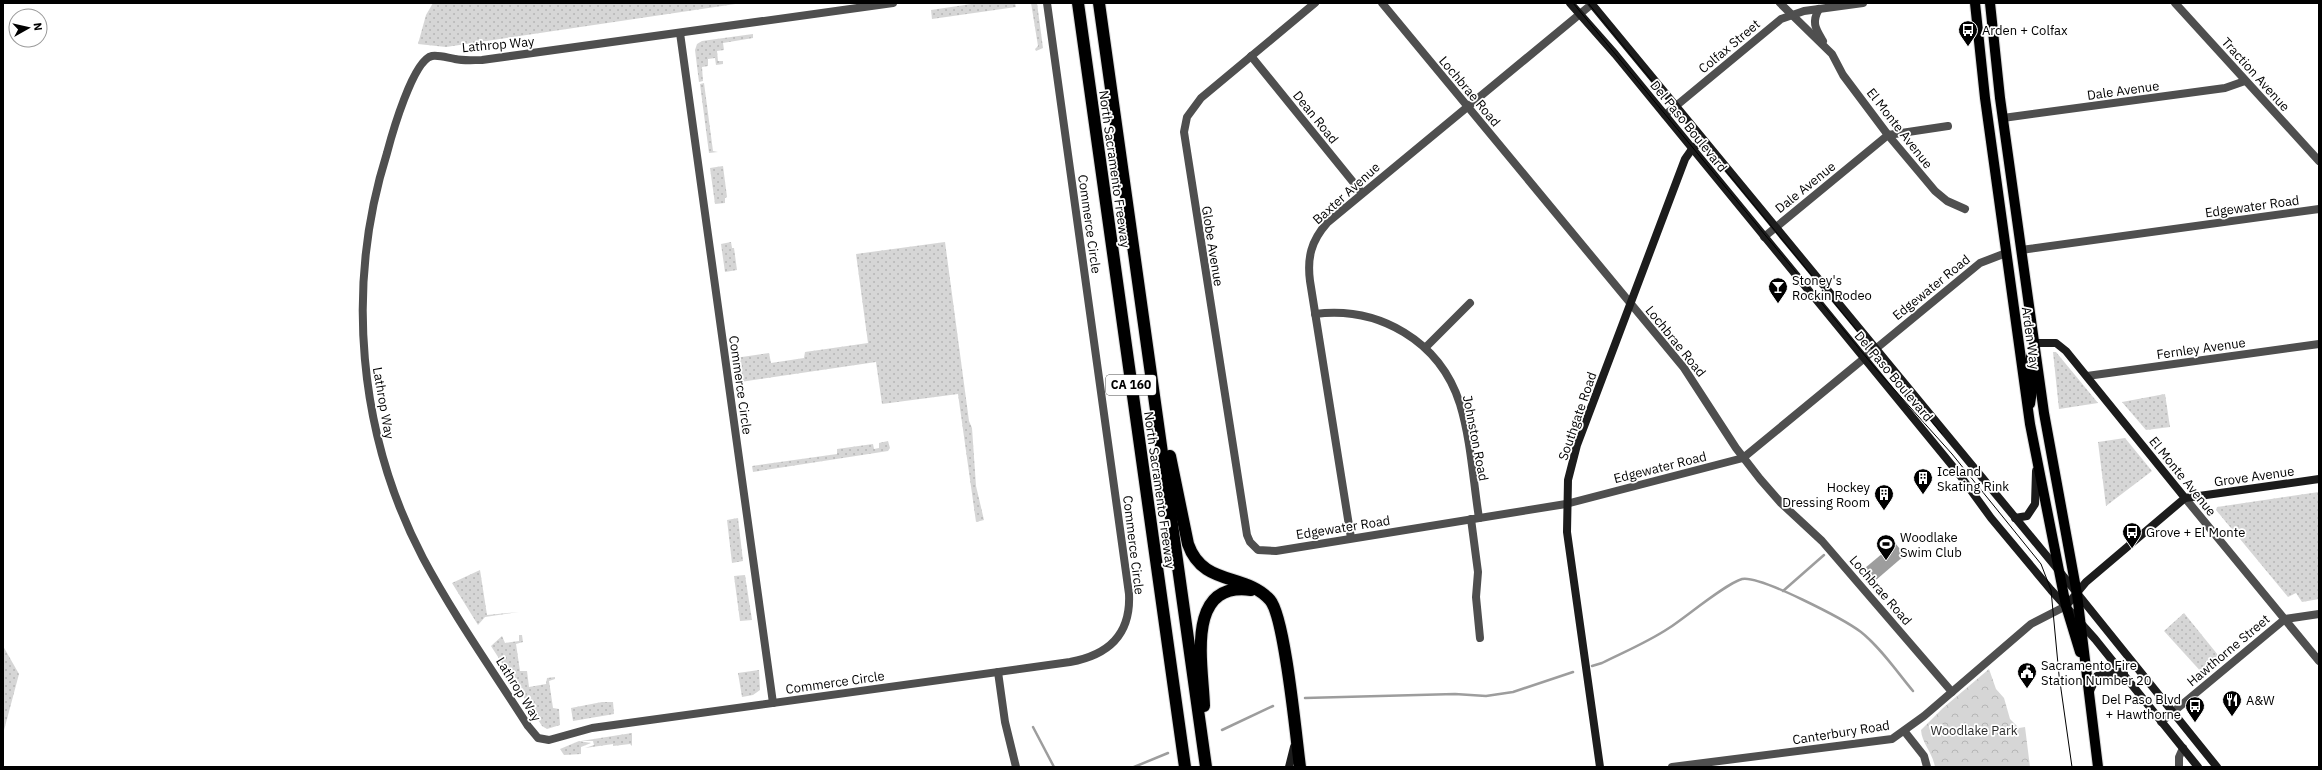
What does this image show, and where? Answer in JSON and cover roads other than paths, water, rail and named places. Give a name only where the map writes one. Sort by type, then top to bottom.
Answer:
[{"type":"highway","name":"North Sacramento Freeway","points":[[1078,3],[1185,767]]},
{"type":"highway","name":"North Sacramento Freeway","points":[[1099,3],[1206,767]]},
{"type":"highway","points":[[1147,350],[1190,550],[1198,563],[1211,573],[1247,584],[1260,591],[1273,604],[1280,621],[1300,767]]},
{"type":"highway","points":[[1206,767],[1202,630],[1205,613],[1214,600],[1226,592],[1241,589],[1260,591]]},
{"type":"main road","name":"Del Paso Boulevard","points":[[1570,3],[1665,116],[1959,474],[1991,518],[2124,674],[2198,767]]},
{"type":"main road","name":"Arden Way","points":[[1975,3],[1982,79],[2028,410],[2066,606],[2086,673]]},
{"type":"main road","name":"Arden Way","points":[[1990,3],[2003,118],[2034,343],[2047,433],[2077,594],[2098,767]]},
{"type":"main road","name":"Del Paso Boulevard","points":[[1591,4],[2060,572],[2171,712],[2217,767]]},
{"type":"main road","name":"Southgate Road","points":[[1600,767],[1567,532],[1566,504],[1568,480],[1577,446],[1685,159],[1692,149],[1703,140]]},
{"type":"main road","name":"El Monte Avenue","points":[[2034,343],[2059,344],[2087,376],[2185,498]]},
{"type":"main road","points":[[2028,410],[2032,391],[2030,357],[2034,343]]},
{"type":"main road","points":[[2015,518],[2027,516],[2034,508],[2037,460]]},
{"type":"main road","name":"Grove Avenue","points":[[2185,498],[2319,479]]},
{"type":"main road","points":[[2066,606],[2086,582],[2185,498]]},
{"type":"main road","points":[[2089,693],[2097,676],[2111,673],[2124,674]]},
{"type":"main road","points":[[1289,767],[1295,734]]},
{"type":"street","points":[[680,33],[893,3]]},
{"type":"street","name":"Commerce Circle","points":[[680,33],[773,703],[1070,662],[1097,655],[1118,638],[1128,617],[1130,605],[1047,3]]},
{"type":"street","name":"Globe Avenue","points":[[1254,547],[1247,535],[1184,140],[1185,125],[1196,103],[1315,3]]},
{"type":"street","name":"Lochbrae Road","points":[[1382,3],[1688,374],[1743,458],[1781,503],[1822,541],[1952,692]]},
{"type":"street","name":"El Monte Avenue","points":[[1780,3],[1828,49]]},
{"type":"street","name":"Colfax Street","points":[[1665,116],[1775,24],[1791,15],[1863,3]]},
{"type":"street","name":"Traction Avenue","points":[[2175,3],[2319,161]]},
{"type":"street","name":"Baxter Avenue","points":[[1351,538],[1308,270],[1312,244],[1327,223],[1466,106],[1591,4]]},
{"type":"street","name":"El Monte Avenue","points":[[1819,10],[1815,18],[1814,27],[1843,75],[1888,135],[1935,191],[1948,201],[1965,209]]},
{"type":"street","name":"Lathrop Way","points":[[680,33],[482,60],[457,60],[433,56],[423,61],[405,98],[393,132],[379,177],[368,231],[362,299],[365,362],[377,435],[393,489],[423,557],[520,713],[538,738],[549,740],[583,730],[773,703]]},
{"type":"street","name":"Dean Road","points":[[1251,56],[1362,193]]},
{"type":"street","name":"Dale Avenue","points":[[2003,118],[2225,88],[2245,81]]},
{"type":"street","points":[[1888,135],[1948,126]]},
{"type":"street","name":"Dale Avenue","points":[[1764,237],[1888,135]]},
{"type":"street","name":"Edgewater Road","points":[[2021,250],[2319,209]]},
{"type":"street","name":"Edgewater Road","points":[[1254,547],[1258,550],[1270,551],[1566,504],[1743,458],[1980,262],[2006,253]]},
{"type":"street","points":[[1426,348],[1470,303]]},
{"type":"street","name":"Johnston Road","points":[[1315,314],[1351,313],[1372,318],[1397,328],[1426,348],[1443,369],[1460,403],[1475,518],[1478,572],[1476,597],[1480,638]]},
{"type":"street","name":"Fernley Avenue","points":[[2087,376],[2319,344]]},
{"type":"street","name":"El Monte Avenue","points":[[2185,498],[2319,661]]},
{"type":"street","name":"Canterbury Road","points":[[1672,767],[1733,763],[1892,739],[1905,732],[2040,618],[2066,606]]},
{"type":"street","name":"Hawthorne Street","points":[[2161,722],[2171,712],[2284,619],[2319,614]]},
{"type":"street","points":[[998,672],[1005,722],[1016,767]]},
{"type":"street","points":[[1905,732],[1924,756],[1927,767]]},
{"type":"street","points":[[2179,767],[2179,757],[2183,748]]},
{"type":"waterway","points":[[1783,591],[1824,555]]},
{"type":"waterway","points":[[1592,666],[1602,663],[1661,633],[1726,587],[1742,579],[1766,584],[1783,591],[1852,626],[1868,638],[1913,691]]},
{"type":"waterway","points":[[1305,698],[1455,694],[1486,696],[1513,692],[1573,672]]},
{"type":"waterway","points":[[1222,730],[1273,706]]},
{"type":"waterway","points":[[1033,727],[1054,767]]},
{"type":"waterway","points":[[1134,767],[1168,753]]},
{"type":"tram line","points":[[1573,3],[1876,369],[1952,454],[2041,564],[2051,590],[2059,675],[2072,767]]},
{"type":"tram line","points":[[1588,3],[1942,434]]},
{"type":"place","name":"Arden + Colfax","points":[[1968,47]]},
{"type":"place","name":"Stoney's Rockin Rodeo","points":[[1778,304]]},
{"type":"place","name":"Iceland Skating Rink","points":[[1923,495]]},
{"type":"place","name":"Hockey Dressing Room","points":[[1884,511]]},
{"type":"place","name":"Grove + El Monte","points":[[2132,549]]},
{"type":"place","name":"Woodlake Swim Club","points":[[1886,561]]},
{"type":"place","name":"Sacramento Fire Station Number 20","points":[[2027,689]]},
{"type":"place","name":"A&W","points":[[2232,717]]},
{"type":"place","name":"Del Paso Blvd + Hawthorne","points":[[2195,723]]},
{"type":"park label","name":"Woodlake Park","points":[[1974,730]]}]
